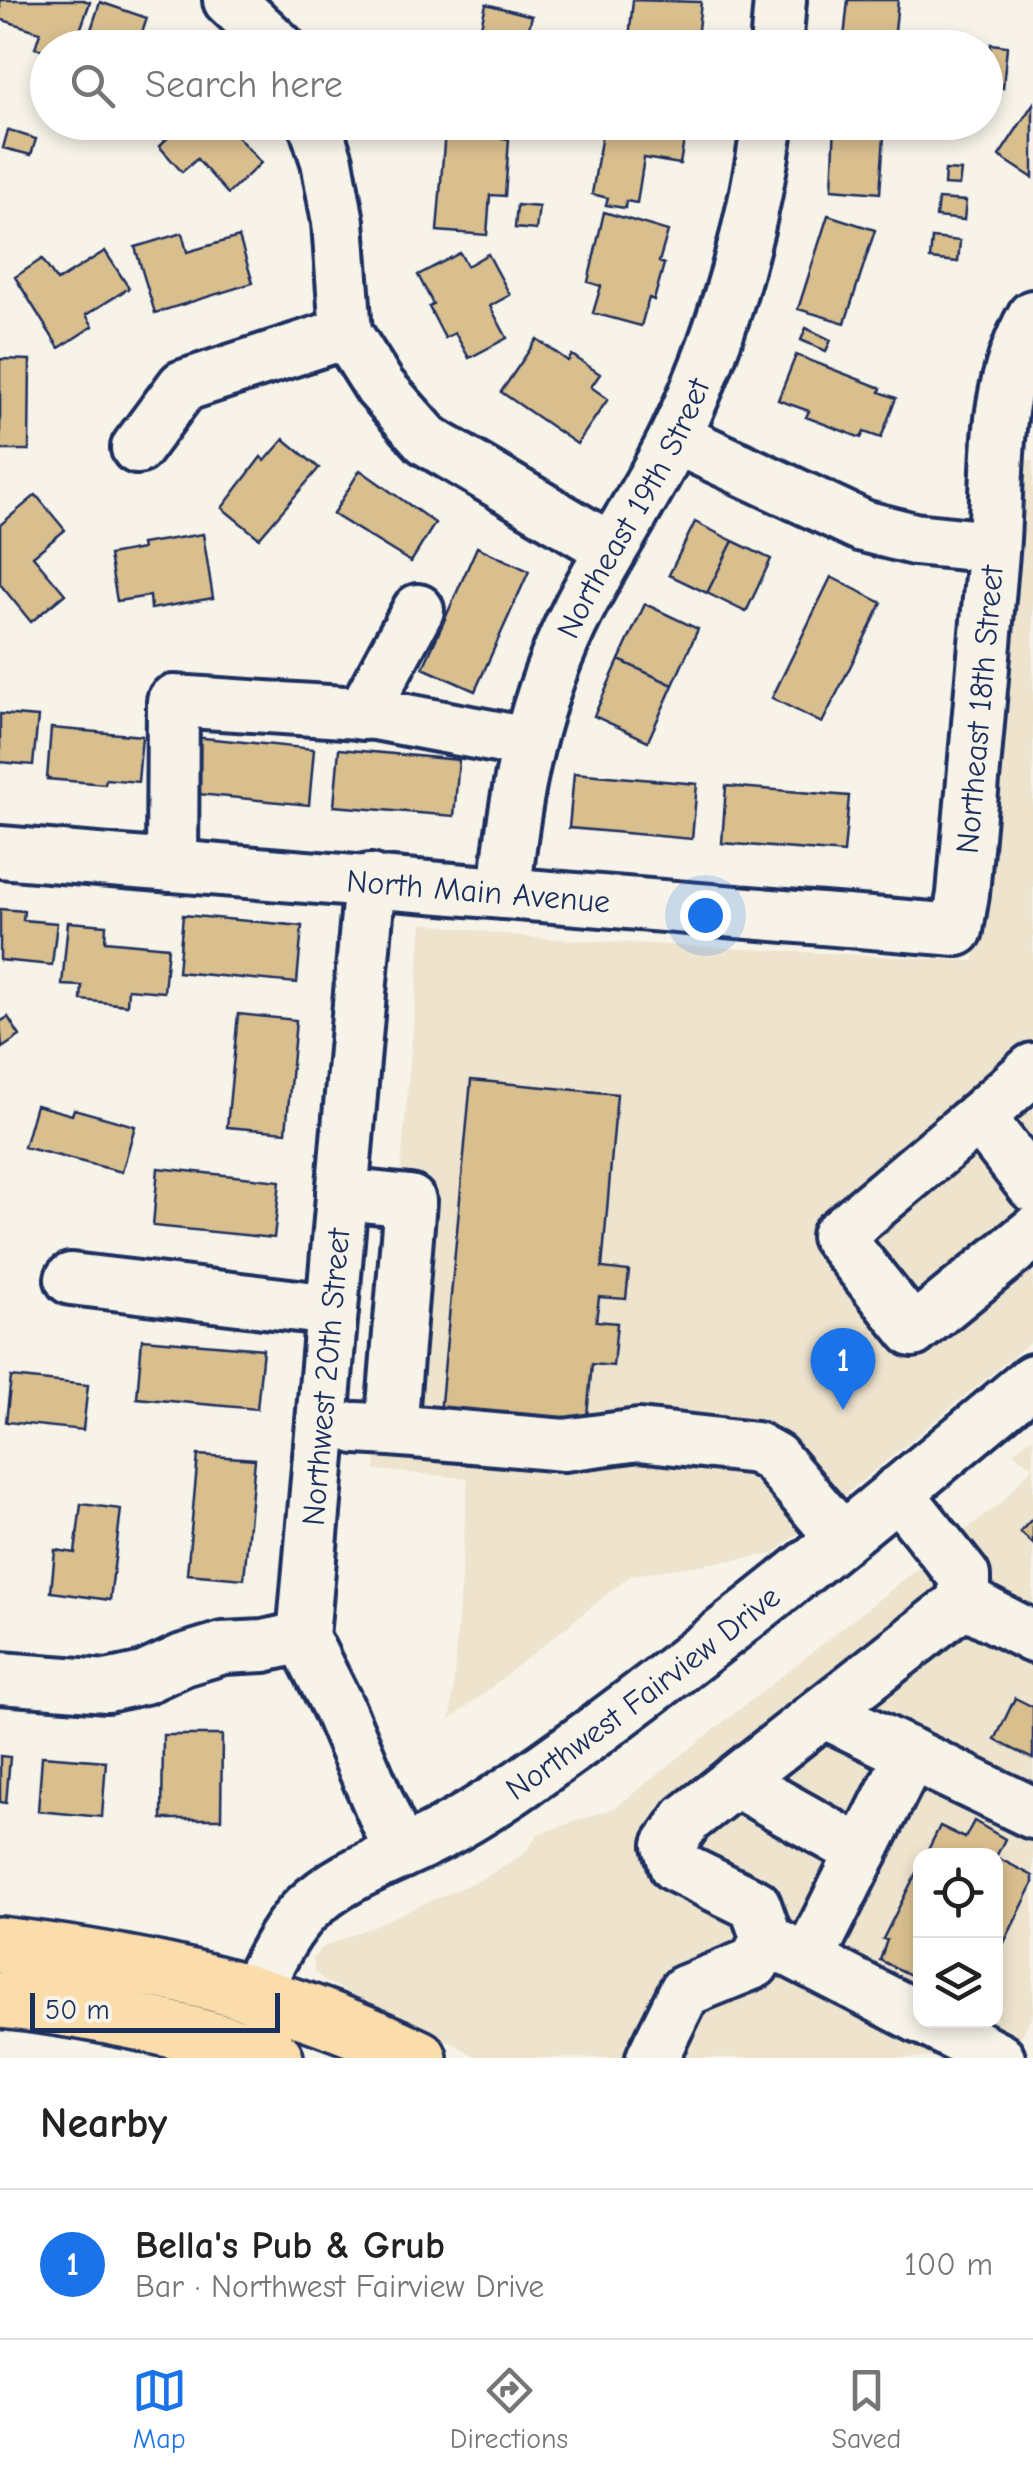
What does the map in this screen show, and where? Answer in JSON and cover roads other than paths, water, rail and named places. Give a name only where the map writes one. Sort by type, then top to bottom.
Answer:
[{"type":"main road","points":[[0,1945],[93,1956],[254,1992],[332,2018],[419,2058]]},
{"type":"main road","points":[[0,1973],[119,1989],[210,2010],[241,2005],[254,1992]]},
{"type":"main road","points":[[0,2000],[129,2018],[276,2058],[296,2041],[318,2042],[356,2058]]},
{"type":"street","points":[[228,0],[263,30]]},
{"type":"street","points":[[778,30],[780,0]]},
{"type":"street","points":[[320,140],[338,222],[346,333],[380,387],[427,440],[611,549]]},
{"type":"street","name":"Northeast 19th Street","points":[[505,893],[511,827],[528,743],[550,673],[578,611],[674,438],[702,376],[723,316],[765,140]]},
{"type":"street","name":"Northeast 18th Street","points":[[957,930],[993,547],[1000,406],[1009,370],[1033,316]]},
{"type":"street","points":[[137,448],[183,386],[346,333]]},
{"type":"street","points":[[674,438],[864,526],[914,539],[993,547]]},
{"type":"street","points":[[362,714],[418,610]]},
{"type":"street","points":[[172,866],[173,701],[362,714],[528,743]]},
{"type":"street","name":"North Main Avenue","points":[[0,852],[957,930]]},
{"type":"street","name":"Northwest 20th Street","points":[[302,1638],[370,880]]},
{"type":"street","points":[[1033,1069],[836,1236],[914,1330],[1033,1233]]},
{"type":"street","points":[[978,1117],[1033,1186]]},
{"type":"street","points":[[342,1194],[410,1202],[391,1430]]},
{"type":"street","points":[[71,1278],[332,1310]]},
{"type":"street","name":"Northwest Fairview Drive","points":[[254,1992],[304,1911],[343,1880],[461,1822],[527,1780],[643,1696],[896,1492],[1023,1405]]},
{"type":"street","points":[[321,1426],[564,1445],[639,1435],[756,1448],[774,1458],[841,1537]]},
{"type":"street","points":[[896,1492],[964,1576],[964,1601]]},
{"type":"street","points":[[964,1601],[1033,1637]]},
{"type":"street","points":[[913,2014],[787,1949],[754,1905],[675,1866],[668,1845],[687,1819],[964,1601]]},
{"type":"street","points":[[0,1678],[108,1686],[144,1678],[223,1648],[264,1646],[302,1638],[337,1704],[400,1853]]},
{"type":"street","points":[[823,1712],[1033,1812]]},
{"type":"street","points":[[652,2058],[685,1991],[787,1949],[862,1852],[911,1754]]},
{"type":"street","points":[[735,1781],[862,1852]]},
{"type":"street","points":[[941,2028],[999,2058]]},
{"type":"place","name":"Bella's Pub & Grub","points":[[843,1410]]}]
